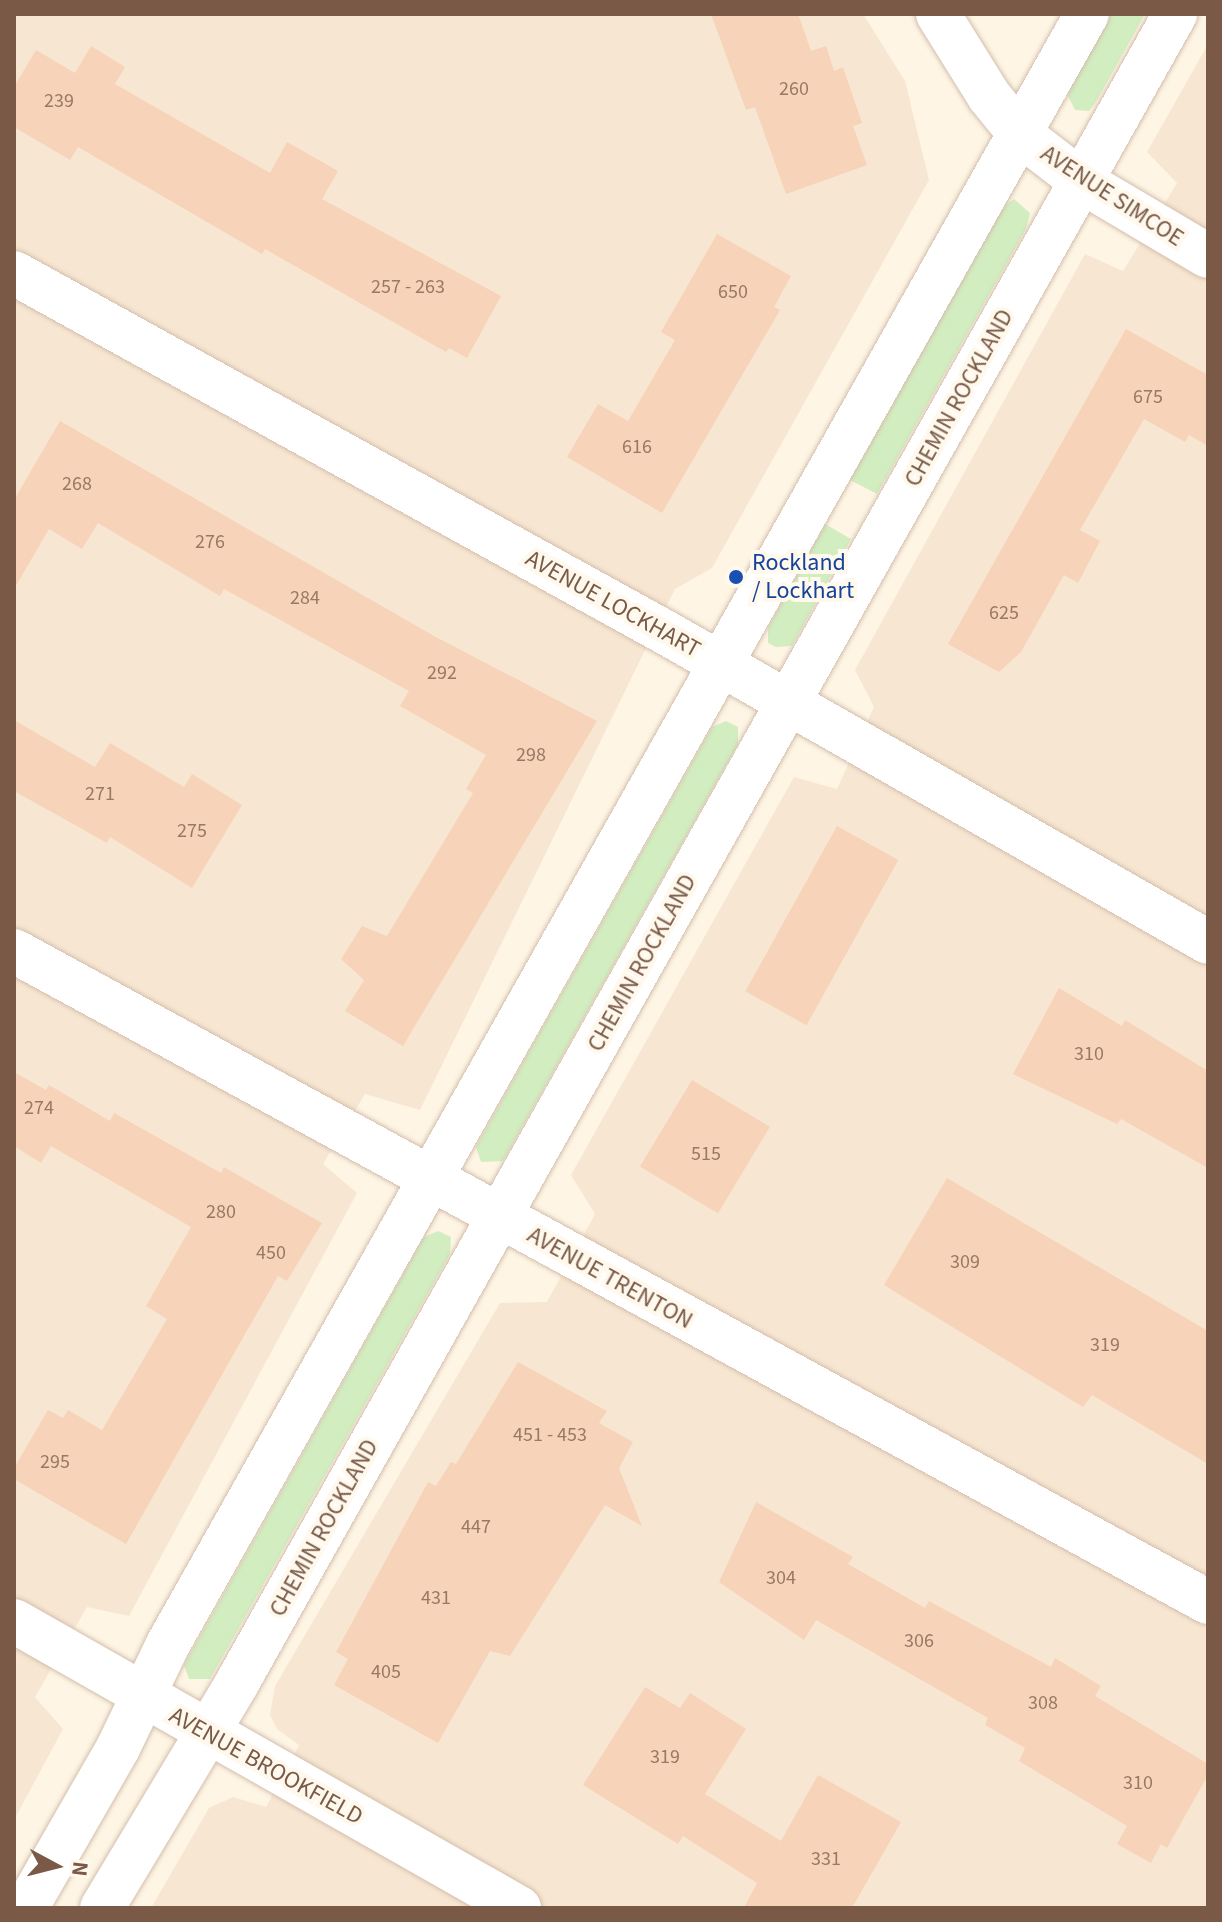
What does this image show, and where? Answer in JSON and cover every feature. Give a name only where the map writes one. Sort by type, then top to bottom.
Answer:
[{"type":"street","name":"AVENUE SIMCOE","points":[[938,14],[989,96],[1020,134],[1081,181],[1208,256]]},
{"type":"street","points":[[26,1908],[430,1178],[1087,14]]},
{"type":"street","name":"CHEMIN ROCKLAND","points":[[102,1908],[499,1218],[1175,14]]},
{"type":"street","name":"AVENUE LOCKHART","points":[[14,273],[719,665],[1208,942]]},
{"type":"street","name":"AVENUE TRENTON","points":[[14,951],[1208,1602]]},
{"type":"street","name":"AVENUE BROOKFIELD","points":[[14,1621],[519,1908]]},
{"type":"shaded area","points":[[14,14],[863,14],[905,81],[929,180],[712,568],[675,589],[420,1110],[365,1094],[323,1164],[357,1193],[129,1616],[87,1607],[35,1697],[63,1729],[14,1820]]},
{"type":"shaded area","points":[[1208,44],[1208,1908],[151,1908],[209,1808],[233,1797],[266,1807],[299,1745],[277,1729],[270,1715],[275,1686],[500,1303],[547,1302],[595,1214],[571,1175],[794,777],[837,789],[874,707],[855,670],[1085,254],[1123,271],[1177,183],[1147,152]]},
{"type":"green space","points":[[1111,14],[1145,14],[1096,102],[1089,111],[1075,110],[1068,96],[1071,85]]},
{"type":"green space","points":[[1014,199],[1030,213],[1026,229],[877,494],[850,480],[1003,207]]},
{"type":"green space","points":[[825,524],[851,539],[792,646],[776,647],[768,643],[768,628]]},
{"type":"green space","points":[[726,721],[738,727],[738,744],[503,1161],[481,1162],[476,1147],[526,1057],[712,727]]},
{"type":"green space","points":[[438,1231],[451,1237],[450,1254],[210,1679],[189,1679],[184,1665],[424,1237]]},
{"type":"building","points":[[711,14],[798,14],[811,51],[826,46],[834,71],[843,67],[862,123],[853,126],[867,165],[786,194],[755,107],[746,110]]},
{"type":"building","points":[[91,46],[125,67],[115,84],[270,173],[287,142],[338,171],[322,199],[501,296],[467,358],[449,348],[446,352],[265,249],[262,254],[78,147],[70,160],[14,127],[14,87],[36,50],[75,73]]},
{"type":"building","points":[[717,234],[791,276],[774,307],[780,310],[662,513],[567,457],[598,404],[628,421],[675,340],[661,332]]},
{"type":"building","points":[[1126,329],[1208,375],[1208,446],[1189,435],[1185,442],[1144,419],[1080,530],[1100,541],[1078,583],[1064,575],[1021,652],[999,672],[948,644]]},
{"type":"building","points":[[60,421],[434,636],[597,721],[403,1046],[345,1011],[364,980],[341,959],[362,926],[387,936],[473,793],[466,789],[486,755],[400,706],[409,691],[224,589],[220,596],[98,523],[82,549],[49,529],[14,589],[14,500]]},
{"type":"building","points":[[14,720],[95,767],[110,743],[184,787],[192,774],[242,805],[192,888],[110,837],[107,843],[14,791]]},
{"type":"building","points":[[837,826],[898,860],[807,1025],[745,991]]},
{"type":"building","points":[[1059,988],[1122,1026],[1125,1020],[1208,1071],[1208,1168],[1121,1119],[1117,1124],[1013,1074]]},
{"type":"building","points":[[14,1072],[46,1090],[49,1085],[110,1121],[114,1113],[221,1173],[224,1167],[322,1223],[287,1281],[278,1276],[126,1544],[14,1479],[14,1468],[48,1410],[63,1418],[68,1410],[102,1430],[167,1319],[146,1306],[191,1227],[51,1146],[41,1163],[14,1146]]},
{"type":"building","points":[[692,1080],[770,1127],[718,1213],[640,1167]]},
{"type":"building","points":[[947,1178],[1208,1331],[1208,1464],[1092,1395],[1083,1407],[884,1285]]},
{"type":"building","points":[[518,1362],[607,1411],[599,1423],[633,1442],[619,1468],[642,1526],[605,1505],[510,1656],[490,1651],[438,1743],[334,1685],[348,1659],[336,1652],[428,1482],[436,1486],[451,1462],[456,1464]]},
{"type":"building","points":[[756,1502],[853,1557],[848,1564],[925,1608],[929,1601],[1051,1667],[1055,1658],[1101,1686],[1095,1696],[1208,1764],[1208,1775],[1167,1848],[1161,1844],[1151,1863],[1117,1844],[1127,1826],[1019,1761],[1025,1748],[985,1725],[988,1718],[816,1620],[804,1640],[719,1582]]},
{"type":"building","points":[[645,1687],[680,1708],[690,1693],[746,1729],[705,1794],[781,1841],[818,1775],[901,1822],[852,1908],[744,1908],[757,1883],[683,1836],[678,1844],[583,1785]]},
{"type":"place","name":"Rockland / Lockhart","points":[[736,577]]}]
